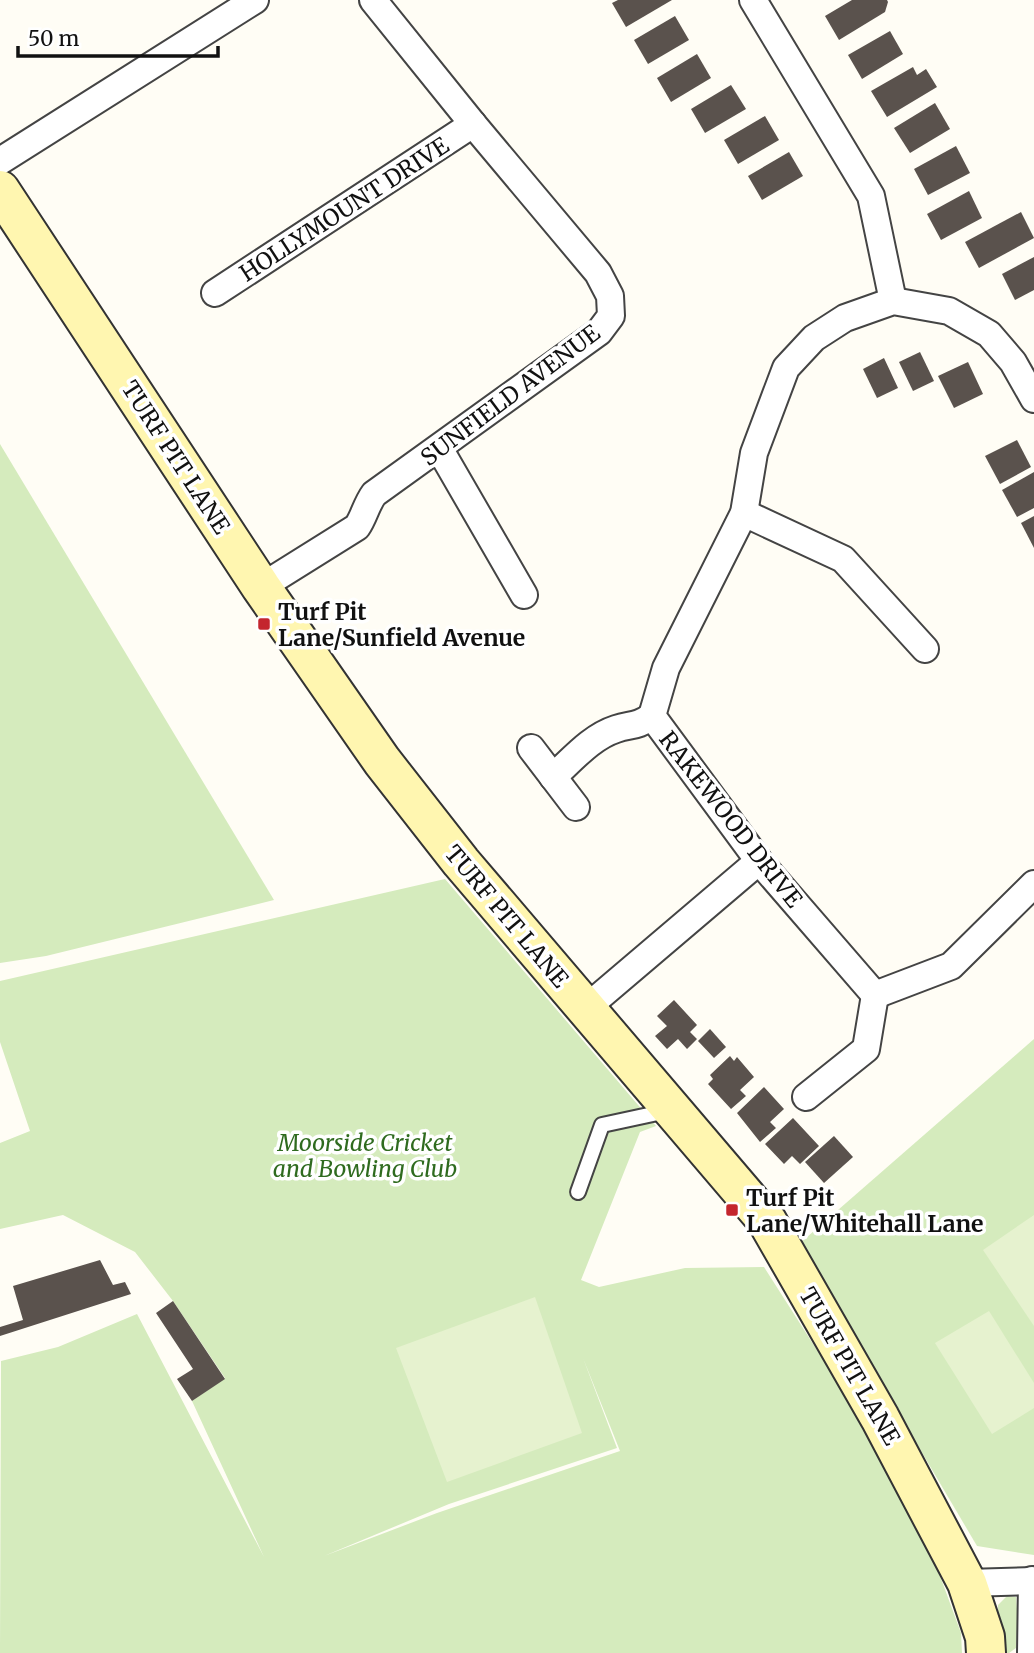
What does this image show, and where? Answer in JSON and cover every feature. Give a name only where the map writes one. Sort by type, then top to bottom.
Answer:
[{"type":"street","points":[[0,161],[254,0]]},
{"type":"street","name":"SUNFIELD AVENUE","points":[[261,587],[357,527],[367,503],[374,494],[599,331],[611,316],[610,296],[598,273],[373,0]]},
{"type":"street","points":[[753,0],[871,196],[893,301]]},
{"type":"street","name":"HOLLYMOUNT DRIVE","points":[[215,293],[473,124]]},
{"type":"street","name":"TURF PIT LANE","points":[[0,190],[261,587],[382,761],[454,853],[767,1222],[880,1418],[967,1583],[985,1637],[986,1653]]},
{"type":"street","name":"RAKEWOOD DRIVE","points":[[875,995],[759,861],[652,716],[666,668],[744,513],[754,453],[786,368],[814,338],[845,318],[893,301],[950,311],[989,334],[1013,362],[1034,398]]},
{"type":"street","points":[[439,448],[524,595]]},
{"type":"street","points":[[744,513],[843,559],[925,649]]},
{"type":"street","points":[[553,777],[586,747],[615,729],[640,725],[652,716]]},
{"type":"street","points":[[531,748],[576,807]]},
{"type":"street","points":[[585,1009],[759,861]]},
{"type":"street","points":[[806,1097],[866,1049],[875,995],[951,965],[1034,884]]},
{"type":"street","points":[[967,1583],[1033,1581],[1031,1653]]},
{"type":"lane","points":[[578,1192],[602,1125],[672,1110]]},
{"type":"green space","points":[[0,444],[274,900],[46,956],[0,963]]},
{"type":"green space","name":"Moorside Cricket and Bowling Club","points":[[445,879],[656,1126],[640,1132],[581,1280],[599,1287],[685,1268],[764,1267],[845,1394],[936,1565],[961,1633],[962,1653],[0,1653],[1,1361],[58,1347],[137,1314],[264,1557],[192,1401],[225,1378],[173,1301],[135,1252],[63,1215],[0,1229],[0,1143],[30,1131],[0,1042],[0,981]],"holes":[[[583,1358],[620,1451],[437,1513],[324,1556],[449,1504],[617,1448]]]},
{"type":"green space","points":[[1034,1039],[1034,1555],[977,1546],[799,1244]]},
{"type":"green space","points":[[1034,1215],[1034,1326],[983,1250]]},
{"type":"green space","points":[[535,1297],[582,1433],[447,1482],[396,1348]]},
{"type":"green space","points":[[989,1311],[1034,1383],[1034,1408],[992,1434],[935,1343]]},
{"type":"green space","points":[[1007,1596],[1016,1597],[1016,1648],[1009,1653],[997,1653],[998,1605]]},
{"type":"building","points":[[618,0],[672,0],[626,27],[612,3]]},
{"type":"building","points":[[852,0],[888,2],[885,12],[839,40],[825,16]]},
{"type":"building","points":[[675,16],[689,40],[648,64],[634,40]]},
{"type":"building","points":[[890,31],[903,54],[862,79],[848,55]]},
{"type":"building","points":[[697,54],[711,78],[671,102],[657,78]]},
{"type":"building","points":[[913,67],[917,75],[926,69],[937,87],[887,117],[871,91]]},
{"type":"building","points":[[731,85],[746,109],[705,133],[691,109]]},
{"type":"building","points":[[935,103],[950,129],[910,153],[894,128]]},
{"type":"building","points":[[765,116],[779,140],[738,164],[724,140]]},
{"type":"building","points":[[956,146],[970,173],[928,195],[914,169]]},
{"type":"building","points":[[789,152],[803,176],[762,200],[748,176]]},
{"type":"building","points":[[969,191],[982,218],[941,240],[927,214]]},
{"type":"building","points":[[1021,212],[1034,238],[979,268],[965,242]]},
{"type":"building","points":[[1034,257],[1034,290],[1015,300],[1002,274]]},
{"type":"building","points":[[920,352],[934,381],[913,391],[899,362]]},
{"type":"building","points":[[884,358],[898,388],[877,398],[863,369]]},
{"type":"building","points":[[968,362],[983,394],[954,408],[938,376]]},
{"type":"building","points":[[1017,440],[1031,467],[1000,484],[985,456]]},
{"type":"building","points":[[1034,472],[1034,508],[1017,517],[1002,490]]},
{"type":"building","points":[[1034,516],[1034,548],[1021,523]]},
{"type":"building","points":[[674,1000],[697,1025],[690,1032],[697,1039],[687,1049],[678,1039],[667,1049],[655,1036],[667,1026],[657,1016]]},
{"type":"building","points":[[710,1029],[726,1047],[714,1058],[698,1041]]},
{"type":"building","points":[[730,1056],[734,1061],[737,1057],[754,1077],[740,1090],[746,1096],[731,1109],[708,1084],[713,1079],[710,1075]]},
{"type":"building","points":[[764,1087],[784,1109],[770,1122],[776,1128],[760,1142],[737,1113]]},
{"type":"building","points":[[793,1118],[819,1146],[800,1164],[792,1156],[784,1164],[765,1144]]},
{"type":"building","points":[[834,1136],[853,1157],[824,1183],[805,1162]]},
{"type":"building","points":[[100,1260],[113,1285],[125,1282],[131,1294],[0,1336],[0,1327],[23,1320],[13,1286]]},
{"type":"building","points":[[173,1301],[225,1379],[192,1401],[177,1379],[193,1369],[156,1313]]},
{"type":"place","name":"Turf Pit Lane/Sunfield Avenue","points":[[264,624]]},
{"type":"place","name":"Turf Pit Lane/Whitehall Lane","points":[[732,1210]]}]
